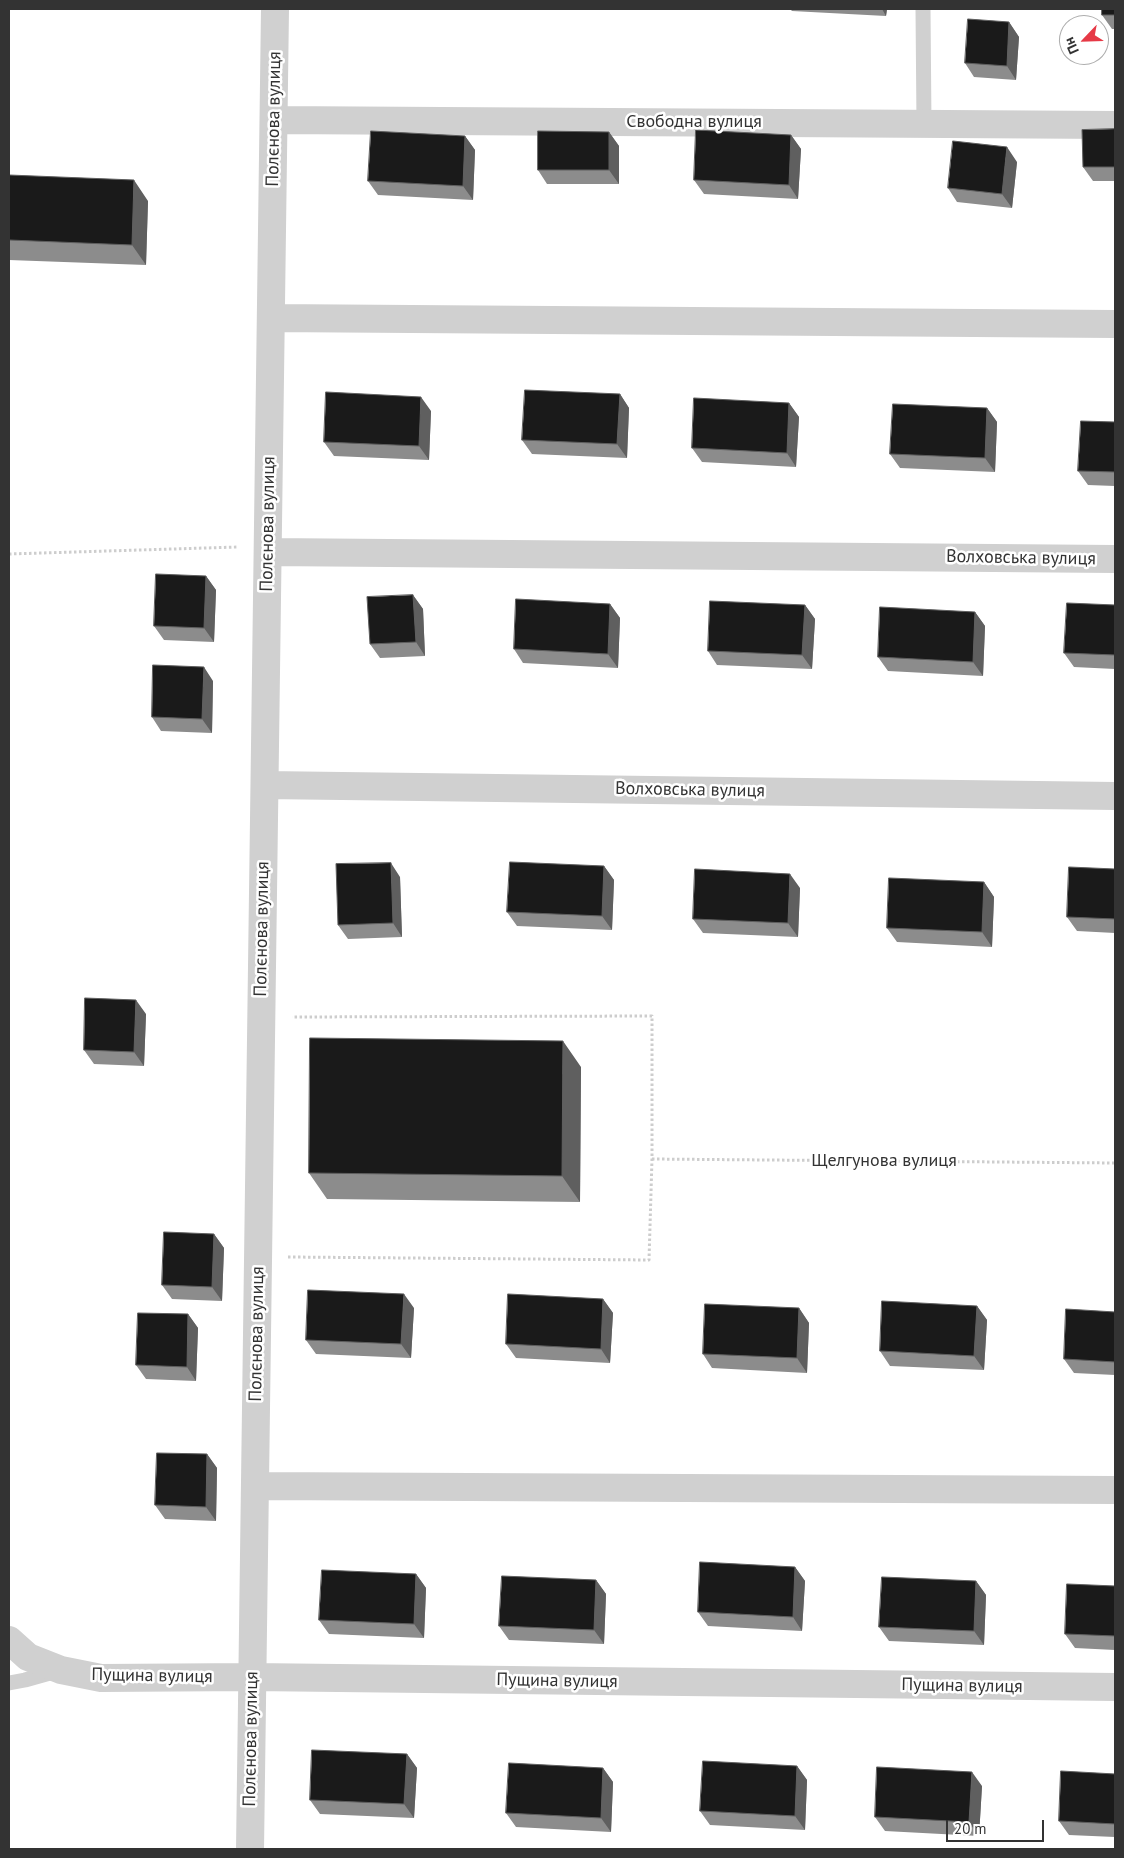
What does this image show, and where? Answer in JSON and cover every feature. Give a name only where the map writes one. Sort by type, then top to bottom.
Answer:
[{"type":"street","name":"Полєнова вулиця","points":[[250,1849],[275,9]]},
{"type":"street","name":"Свободна вулиця","points":[[274,120],[1115,125]]},
{"type":"street","points":[[271,318],[1115,324]]},
{"type":"street","name":"Волховська вулиця","points":[[268,549],[1115,559]]},
{"type":"street","name":"Волховська вулиця","points":[[264,784],[1115,796]]},
{"type":"street","points":[[254,1486],[1115,1490]]},
{"type":"street","name":"Пущина вулиця","points":[[9,1640],[28,1657],[61,1670],[101,1678],[252,1677],[1115,1688]]},
{"type":"lane","points":[[923,9],[924,124]]},
{"type":"lane","points":[[9,1683],[61,1670]]},
{"type":"path","points":[[9,554],[268,549]]},
{"type":"path","points":[[258,1256],[649,1260],[652,1159],[652,1016],[261,1017]]},
{"type":"path","name":"Щелгунова вулиця","points":[[652,1159],[1115,1163]]},
{"type":"building","points":[[1102,9],[1115,9],[1115,15],[1102,15]]},
{"type":"building","points":[[968,19],[1009,22],[1007,66],[965,63]]},
{"type":"building","points":[[1115,129],[1115,167],[1083,167],[1082,130]]},
{"type":"building","points":[[696,130],[791,135],[789,185],[694,180]]},
{"type":"building","points":[[371,131],[465,136],[463,186],[368,181]]},
{"type":"building","points":[[538,131],[609,132],[609,170],[538,170]]},
{"type":"building","points":[[953,141],[1007,147],[1002,194],[948,188]]},
{"type":"building","points":[[9,175],[134,180],[132,245],[9,240]]},
{"type":"building","points":[[525,390],[620,394],[617,444],[522,440]]},
{"type":"building","points":[[326,392],[421,397],[419,446],[324,442]]},
{"type":"building","points":[[694,398],[789,403],[787,453],[692,448]]},
{"type":"building","points":[[893,404],[987,408],[985,458],[890,454]]},
{"type":"building","points":[[1081,421],[1115,422],[1115,472],[1078,471]]},
{"type":"building","points":[[156,574],[206,576],[204,628],[154,626]]},
{"type":"building","points":[[413,595],[416,642],[370,644],[367,597]]},
{"type":"building","points":[[516,599],[610,604],[608,654],[514,649]]},
{"type":"building","points":[[710,601],[805,605],[802,655],[708,651]]},
{"type":"building","points":[[1067,603],[1115,605],[1115,655],[1064,653]]},
{"type":"building","points":[[880,607],[975,612],[973,662],[878,657]]},
{"type":"building","points":[[153,665],[204,667],[202,719],[152,717]]},
{"type":"building","points":[[510,862],[604,866],[602,916],[507,912]]},
{"type":"building","points":[[391,863],[393,923],[338,925],[336,864]]},
{"type":"building","points":[[1069,867],[1115,869],[1115,919],[1067,917]]},
{"type":"building","points":[[695,869],[790,874],[788,923],[693,919]]},
{"type":"building","points":[[889,878],[984,882],[982,932],[887,928]]},
{"type":"building","points":[[85,998],[136,1000],[134,1052],[84,1050]]},
{"type":"building","points":[[310,1038],[563,1041],[562,1176],[309,1173]]},
{"type":"building","points":[[164,1232],[214,1234],[212,1287],[162,1285]]},
{"type":"building","points":[[308,1290],[404,1294],[401,1344],[306,1340]]},
{"type":"building","points":[[508,1294],[603,1299],[601,1349],[506,1344]]},
{"type":"building","points":[[882,1301],[977,1306],[974,1356],[880,1351]]},
{"type":"building","points":[[705,1304],[799,1308],[797,1358],[703,1354]]},
{"type":"building","points":[[1066,1309],[1115,1312],[1115,1362],[1064,1359]]},
{"type":"building","points":[[138,1313],[188,1314],[187,1367],[136,1365]]},
{"type":"building","points":[[157,1453],[207,1454],[206,1507],[155,1505]]},
{"type":"building","points":[[700,1562],[795,1567],[793,1617],[698,1612]]},
{"type":"building","points":[[322,1570],[416,1574],[414,1624],[319,1620]]},
{"type":"building","points":[[502,1576],[596,1580],[594,1630],[499,1626]]},
{"type":"building","points":[[882,1577],[976,1581],[974,1631],[879,1627]]},
{"type":"building","points":[[1067,1584],[1115,1586],[1115,1636],[1065,1634]]},
{"type":"building","points":[[312,1750],[407,1754],[404,1804],[310,1800]]},
{"type":"building","points":[[703,1761],[797,1766],[795,1816],[700,1811]]},
{"type":"building","points":[[509,1763],[603,1768],[601,1818],[506,1813]]},
{"type":"building","points":[[877,1767],[972,1772],[969,1822],[875,1817]]},
{"type":"building","points":[[1061,1771],[1115,1774],[1115,1824],[1059,1821]]}]
